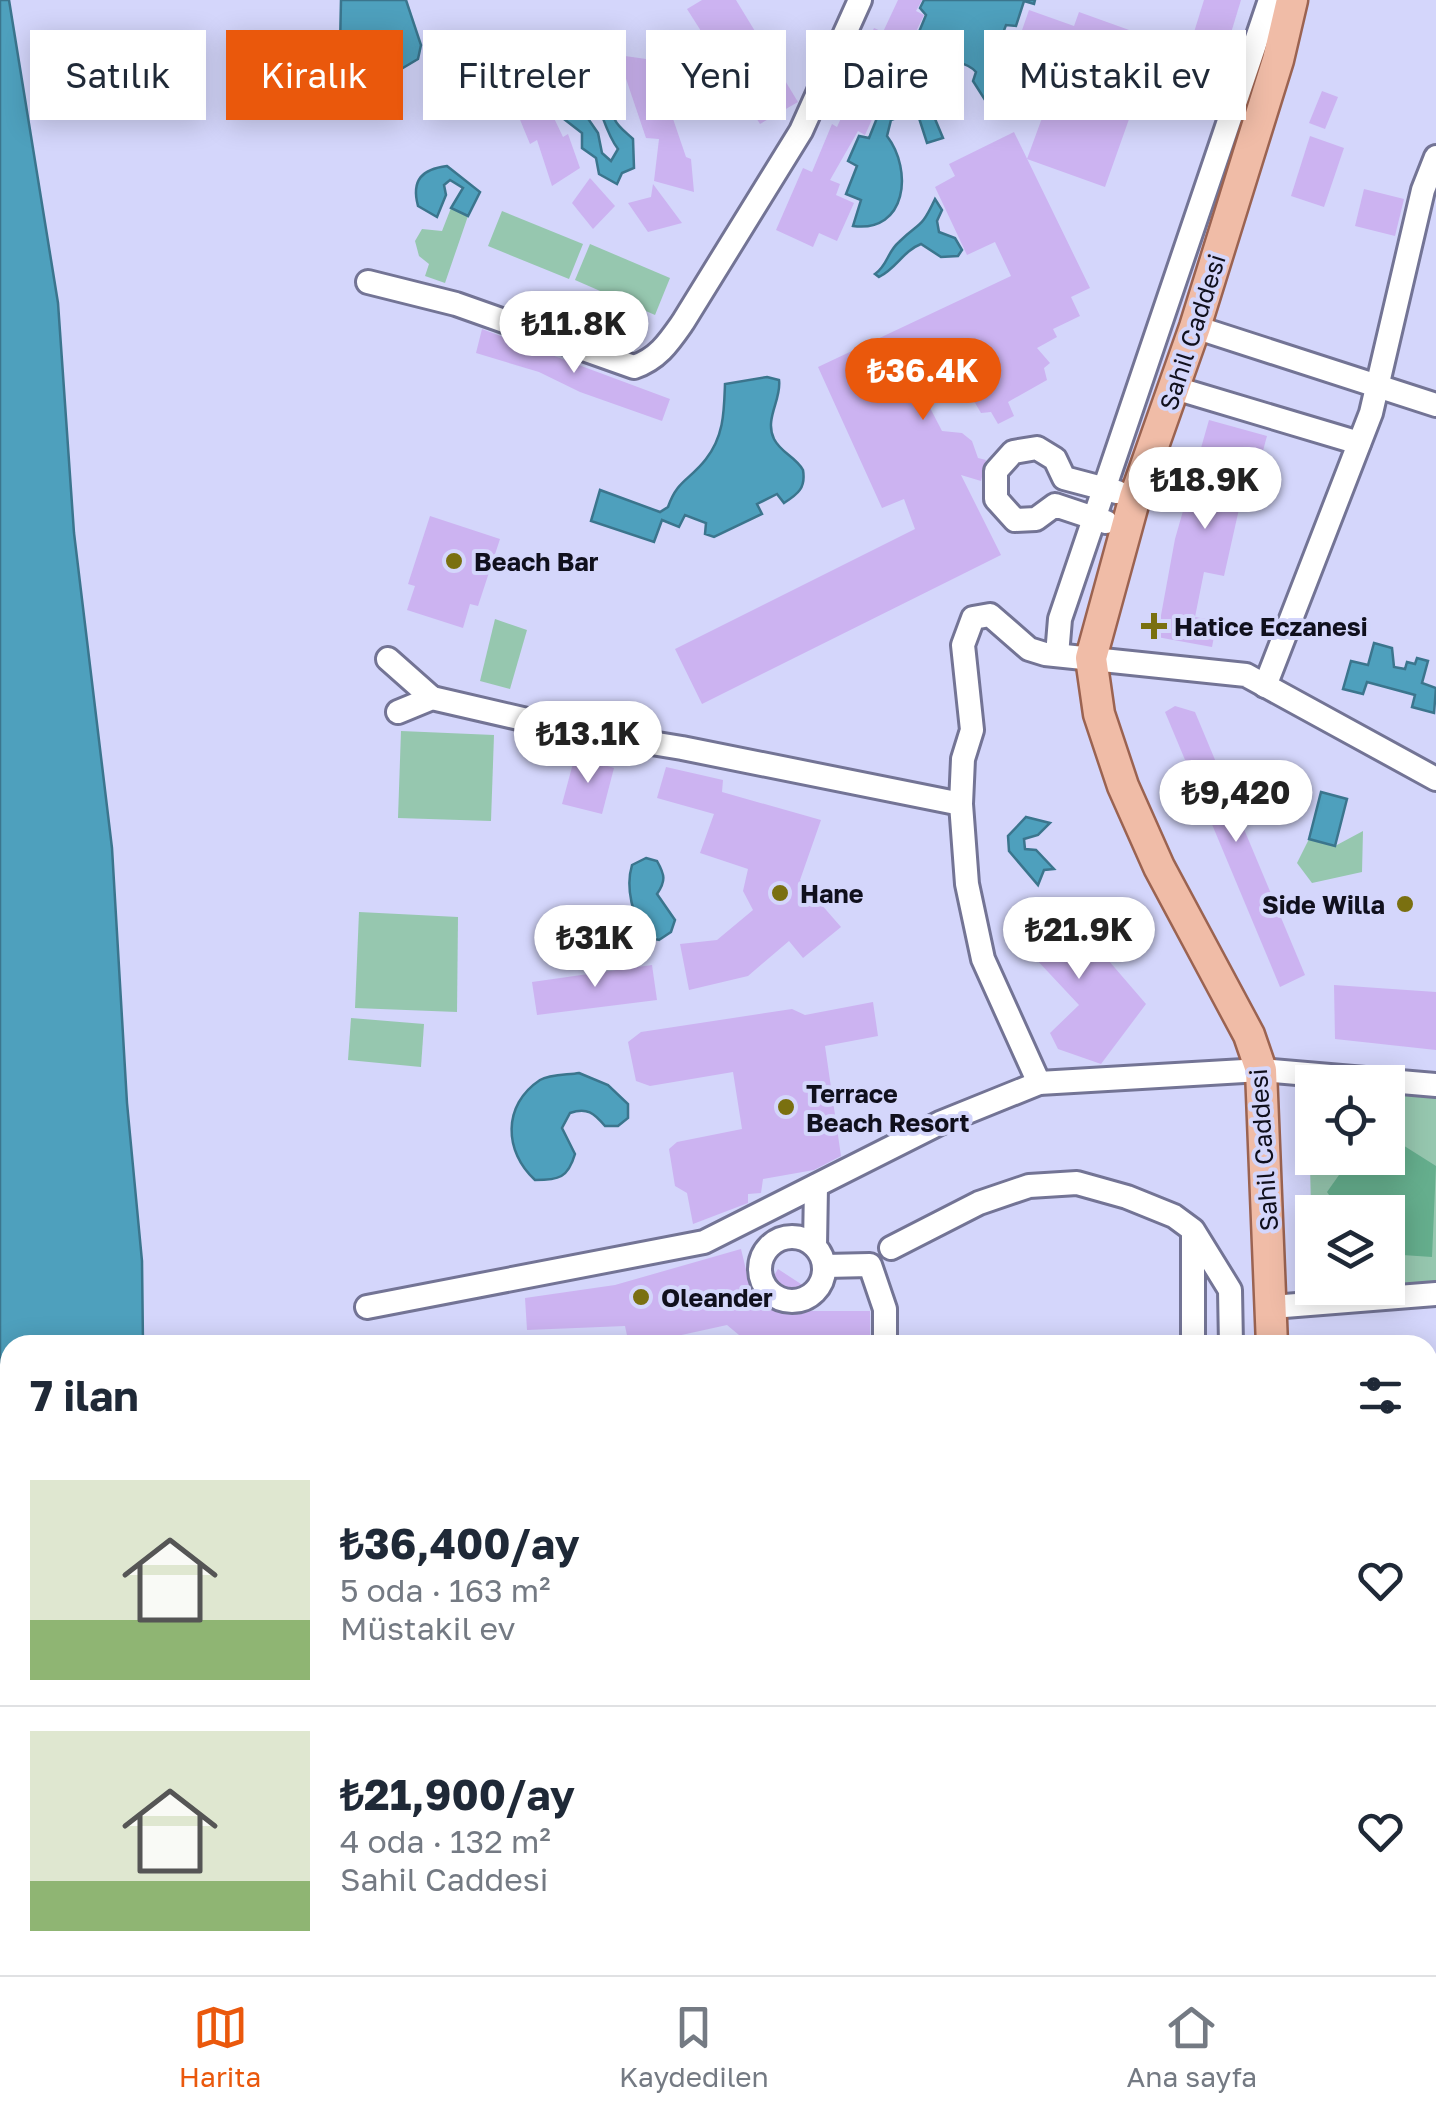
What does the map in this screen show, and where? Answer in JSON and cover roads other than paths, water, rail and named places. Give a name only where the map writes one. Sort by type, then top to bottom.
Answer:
[{"type":"main road","points":[[1278,60],[1292,0]]},
{"type":"main road","points":[[1278,60],[1309,0]]},
{"type":"main road","name":"Sahil Caddesi","points":[[1272,1335],[1260,1070],[1250,1034],[1158,868],[1123,786],[1099,714],[1092,658],[1126,528],[1195,328],[1278,60]]},
{"type":"street","points":[[368,282],[474,310],[634,367],[644,364],[662,352],[683,322],[801,131],[860,0]]},
{"type":"street","points":[[1058,655],[1060,620],[1270,0]]},
{"type":"street","points":[[1265,686],[1360,443],[1378,384],[1423,190],[1436,157]]},
{"type":"street","points":[[1195,328],[1436,405]]},
{"type":"street","points":[[1175,388],[1360,443]]},
{"type":"street","points":[[1126,528],[1055,505],[1036,520],[1015,520],[996,499],[996,472],[1012,452],[1037,448],[1056,459],[1064,478],[1136,496]]},
{"type":"street","points":[[1040,1083],[983,959],[967,884],[961,804],[963,760],[972,730],[963,645],[972,618],[990,614],[1029,649],[1246,675],[1436,778]]},
{"type":"street","points":[[388,660],[432,698],[566,729],[961,804]]},
{"type":"street","points":[[398,712],[432,698]]},
{"type":"street","points":[[366,1307],[704,1242],[940,1123],[1040,1083],[1260,1070],[1436,1085]]},
{"type":"street","points":[[891,1248],[979,1203],[1029,1186],[1077,1183],[1128,1197],[1174,1216],[1193,1230],[1230,1290],[1231,1335]]},
{"type":"street","points":[[816,1186],[820,1256],[870,1265],[885,1309],[885,1335]]},
{"type":"street","points":[[1193,1230],[1194,1335]]},
{"type":"street","points":[[1272,1307],[1436,1294]]},
{"type":"water","points":[[0,0],[9,0],[58,303],[74,533],[112,848],[127,1103],[142,1261],[143,1335],[0,1335]]},
{"type":"water","points":[[341,0],[406,0],[421,45],[418,59],[403,68],[403,30],[340,30]]},
{"type":"water","points":[[924,0],[1035,0],[1034,4],[1024,1],[1016,26],[984,30],[984,98],[973,81],[976,72],[964,65],[964,30],[920,30],[926,15],[920,8]]},
{"type":"water","points":[[565,120],[589,120],[598,133],[602,153],[611,161],[618,149],[604,120],[615,120],[633,139],[634,168],[622,173],[617,184],[599,174],[596,158],[582,148],[582,133]]},
{"type":"water","points":[[876,120],[891,120],[887,136],[900,165],[900,196],[885,220],[871,226],[853,226],[861,200],[846,194],[857,166],[848,161],[859,136],[869,138]]},
{"type":"water","points":[[920,120],[935,120],[943,138],[927,143]]},
{"type":"water","points":[[447,166],[480,192],[468,216],[451,208],[463,188],[450,180],[444,185],[446,195],[437,217],[418,206],[416,189],[421,177]]},
{"type":"water","points":[[935,199],[942,210],[937,221],[939,232],[955,238],[962,250],[958,256],[941,257],[921,244],[879,277],[875,274],[895,246],[923,221]]},
{"type":"water","points":[[767,377],[779,380],[771,432],[780,448],[803,470],[802,486],[793,497],[784,503],[777,494],[757,504],[762,514],[714,537],[705,534],[706,523],[685,515],[679,527],[662,520],[654,542],[591,521],[600,490],[660,512],[668,507],[675,491],[706,459],[716,442],[725,384]]},
{"type":"water","points":[[1374,643],[1392,648],[1394,667],[1405,669],[1407,662],[1415,664],[1417,658],[1428,661],[1422,683],[1436,688],[1434,713],[1412,707],[1415,695],[1367,682],[1363,694],[1343,689],[1351,661],[1368,665]]},
{"type":"water","points":[[1321,792],[1347,799],[1335,846],[1309,839]]},
{"type":"water","points":[[1026,817],[1050,823],[1038,835],[1024,839],[1025,849],[1036,850],[1054,869],[1044,870],[1038,885],[1009,851],[1008,836]]},
{"type":"water","points":[[646,858],[660,866],[663,882],[657,894],[675,920],[671,932],[659,940],[646,937],[630,893],[632,865]]},
{"type":"water","points":[[579,1073],[608,1085],[628,1104],[628,1118],[618,1126],[605,1126],[590,1112],[570,1113],[562,1128],[575,1154],[569,1168],[556,1178],[535,1180],[517,1156],[513,1143],[514,1115],[519,1102],[540,1080]]},
{"type":"place","name":"Beach Bar","points":[[454,561]]},
{"type":"place","name":"Hatice Eczanesi","points":[[1154,626]]},
{"type":"place","name":"Hane","points":[[780,893]]},
{"type":"place","name":"Side Willa","points":[[1405,904]]},
{"type":"place","name":"Terrace Beach Resort","points":[[786,1107]]},
{"type":"place","name":"Oleander","points":[[641,1297]]}]
